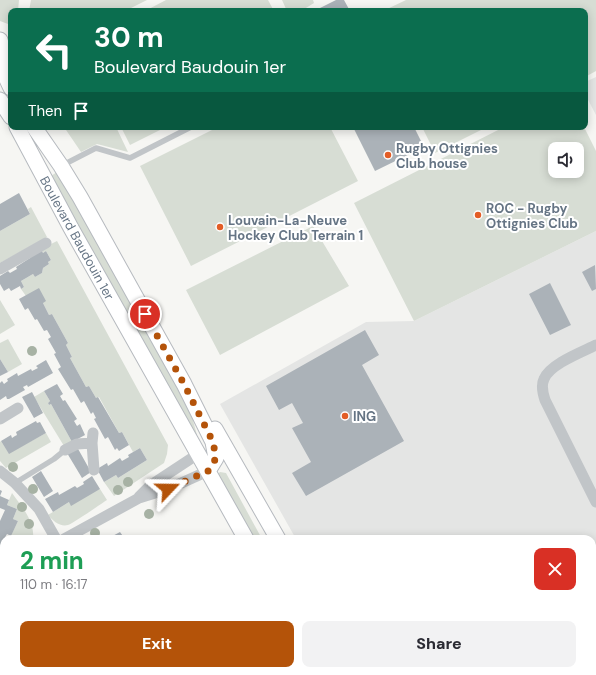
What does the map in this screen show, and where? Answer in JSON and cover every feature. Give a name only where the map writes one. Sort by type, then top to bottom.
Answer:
[{"type":"main road","points":[[0,40],[3,48],[0,61],[8,82]]},
{"type":"main road","points":[[0,100],[8,112]]},
{"type":"main road","name":"Boulevard Baudouin 1er","points":[[19,130],[42,176],[244,535]]},
{"type":"main road","name":"Boulevard Baudouin 1er","points":[[36,130],[80,197],[184,384],[213,442],[215,453],[220,456],[228,466],[268,535]]},
{"type":"main road","name":"Boulevard Baudouin 1er","points":[[184,384],[195,396],[276,535]]},
{"type":"main road","points":[[198,454],[215,453],[216,458],[208,471]]},
{"type":"street","points":[[0,269],[46,243]]},
{"type":"street","points":[[596,345],[562,362],[546,373],[543,382],[543,393],[545,400],[596,502]]},
{"type":"street","points":[[0,419],[18,408]]},
{"type":"street","points":[[65,450],[92,438],[94,470]]},
{"type":"street","points":[[139,498],[151,485],[198,454]]},
{"type":"street","points":[[0,471],[15,483],[38,509],[54,535]]},
{"type":"street","points":[[71,535],[139,498],[168,489],[208,471]]},
{"type":"lane","points":[[60,166],[96,148],[130,158],[185,130]]},
{"type":"lane","points":[[15,483],[54,459],[65,450]]},
{"type":"shaded area","points":[[0,0],[19,0],[18,8],[8,8],[8,24],[0,21]]},
{"type":"shaded area","points":[[31,0],[147,0],[131,8],[30,8]]},
{"type":"shaded area","points":[[166,0],[268,0],[272,8],[151,8]]},
{"type":"shaded area","points":[[282,0],[313,0],[314,3],[306,8],[286,8]]},
{"type":"shaded area","points":[[406,0],[596,0],[596,71],[588,75],[588,8],[389,8]]},
{"type":"shaded area","points":[[596,77],[596,115],[588,100],[588,81]]},
{"type":"shaded area","points":[[66,130],[117,130],[128,152],[97,144],[81,152]]},
{"type":"shaded area","points":[[122,130],[160,130],[130,145]]},
{"type":"shaded area","name":"Louvain-La-Neuve Hockey Club Terrain 1","points":[[212,130],[332,130],[358,181],[191,266],[140,166]]},
{"type":"shaded area","points":[[424,130],[481,130],[435,153]]},
{"type":"shaded area","name":"ROC - Rugby Ottignies Club","points":[[498,130],[586,130],[596,151],[596,231],[414,321],[354,203]]},
{"type":"shaded area","points":[[57,172],[189,406],[197,435],[196,437],[48,178]]},
{"type":"shaded area","points":[[31,207],[47,237],[0,263],[0,231],[30,214],[28,209]]},
{"type":"shaded area","points":[[313,226],[349,286],[220,355],[186,290]]},
{"type":"shaded area","points":[[596,231],[596,535],[294,535],[220,404],[366,322],[414,321]]},
{"type":"shaded area","points":[[57,241],[168,445],[164,463],[114,496],[104,482],[116,475],[118,478],[147,460],[140,448],[133,452],[122,432],[119,433],[99,397],[96,398],[89,386],[86,387],[70,358],[72,357],[66,345],[68,343],[52,314],[49,315],[43,303],[26,296],[21,289],[24,287],[21,281],[33,274],[35,277],[42,273],[43,268],[49,264],[48,262],[51,260],[46,251],[43,253],[41,249]]},
{"type":"shaded area","points":[[0,300],[15,325],[0,334]]},
{"type":"shaded area","points":[[8,339],[22,364],[8,372],[0,359],[0,343]]},
{"type":"shaded area","points":[[44,391],[50,401],[48,403],[49,405],[51,404],[72,442],[64,446],[34,397]]},
{"type":"shaded area","points":[[46,433],[51,442],[6,468],[0,461],[1,441],[9,453]]},
{"type":"shaded area","points":[[220,472],[226,473],[260,535],[249,535],[217,475]]},
{"type":"shaded area","points":[[100,489],[107,500],[71,524],[59,524],[48,515],[69,502]]},
{"type":"shaded area","points":[[12,493],[30,520],[33,535],[11,535],[18,521],[13,519],[17,509],[7,505]]},
{"type":"building","points":[[336,0],[344,0],[348,8],[320,8]]},
{"type":"building","name":"Rugby Ottignies Club house","points":[[354,130],[416,130],[424,147],[375,171]]},
{"type":"building","points":[[19,193],[30,214],[0,231],[0,204]]},
{"type":"building","points":[[41,249],[43,253],[46,251],[51,260],[48,262],[49,264],[43,268],[42,273],[35,277],[33,274],[21,281],[24,287],[21,289],[20,286],[11,291],[9,288],[4,291],[0,284],[0,276],[8,271],[10,273],[17,269],[16,267],[30,258],[29,256]]},
{"type":"building","points":[[595,265],[596,289],[592,291],[582,272]]},
{"type":"building","points":[[550,283],[571,325],[550,335],[529,294]]},
{"type":"building","points":[[39,288],[46,301],[43,303],[49,315],[52,314],[68,343],[66,345],[72,357],[70,358],[86,387],[89,386],[96,398],[98,397],[119,433],[122,432],[129,445],[119,451],[117,448],[115,450],[108,437],[105,439],[94,419],[96,418],[93,412],[91,414],[84,401],[81,403],[73,389],[71,390],[58,369],[61,367],[54,354],[56,353],[48,339],[51,337],[47,330],[44,331],[28,308],[25,310],[19,299]]},
{"type":"building","name":"ING","points":[[365,330],[379,355],[362,365],[404,441],[306,496],[292,473],[311,462],[292,428],[303,423],[292,403],[279,410],[266,386]]},
{"type":"building","points":[[0,359],[8,372],[0,376]]},
{"type":"building","points":[[46,360],[53,373],[28,387],[27,385],[23,387],[25,390],[9,399],[7,399],[6,396],[0,400],[0,383],[2,381],[4,384],[8,381],[7,379],[17,373],[18,376],[31,369],[32,371],[38,368],[36,366]]},
{"type":"building","points":[[57,384],[63,394],[60,396],[63,401],[65,400],[77,419],[74,421],[77,426],[80,424],[85,435],[72,442],[51,404],[49,405],[48,403],[50,401],[44,391]]},
{"type":"building","points":[[32,392],[43,413],[34,418],[22,397]]},
{"type":"building","points":[[36,421],[37,423],[40,422],[46,433],[9,454],[1,441],[11,435],[12,438],[17,435],[16,432]]},
{"type":"building","points":[[77,447],[91,472],[82,478],[67,453]]},
{"type":"building","points":[[140,448],[147,460],[118,478],[116,475],[104,482],[97,469],[107,463],[108,466],[120,458],[122,461],[129,457],[128,455]]},
{"type":"building","points":[[41,471],[53,491],[44,497],[32,477]]},
{"type":"building","points":[[92,476],[100,489],[71,506],[69,502],[53,512],[45,499],[58,492],[59,495],[75,486],[77,488],[84,484],[83,482]]},
{"type":"building","points":[[0,496],[9,500],[7,505],[17,509],[13,519],[18,521],[11,535],[0,535],[0,521],[5,510],[0,508]]},
{"type":"building","points":[[120,532],[122,535],[114,535]]},
{"type":"place","name":"Rugby Ottignies Club house","points":[[388,155]]},
{"type":"place","name":"ROC - Rugby Ottignies Club","points":[[478,215]]},
{"type":"place","name":"Louvain-La-Neuve Hockey Club Terrain 1","points":[[220,227]]},
{"type":"place","name":"ING","points":[[345,416]]},
{"type":"route","points":[[145,314],[184,384],[213,442],[216,458],[208,471],[168,489]]}]
